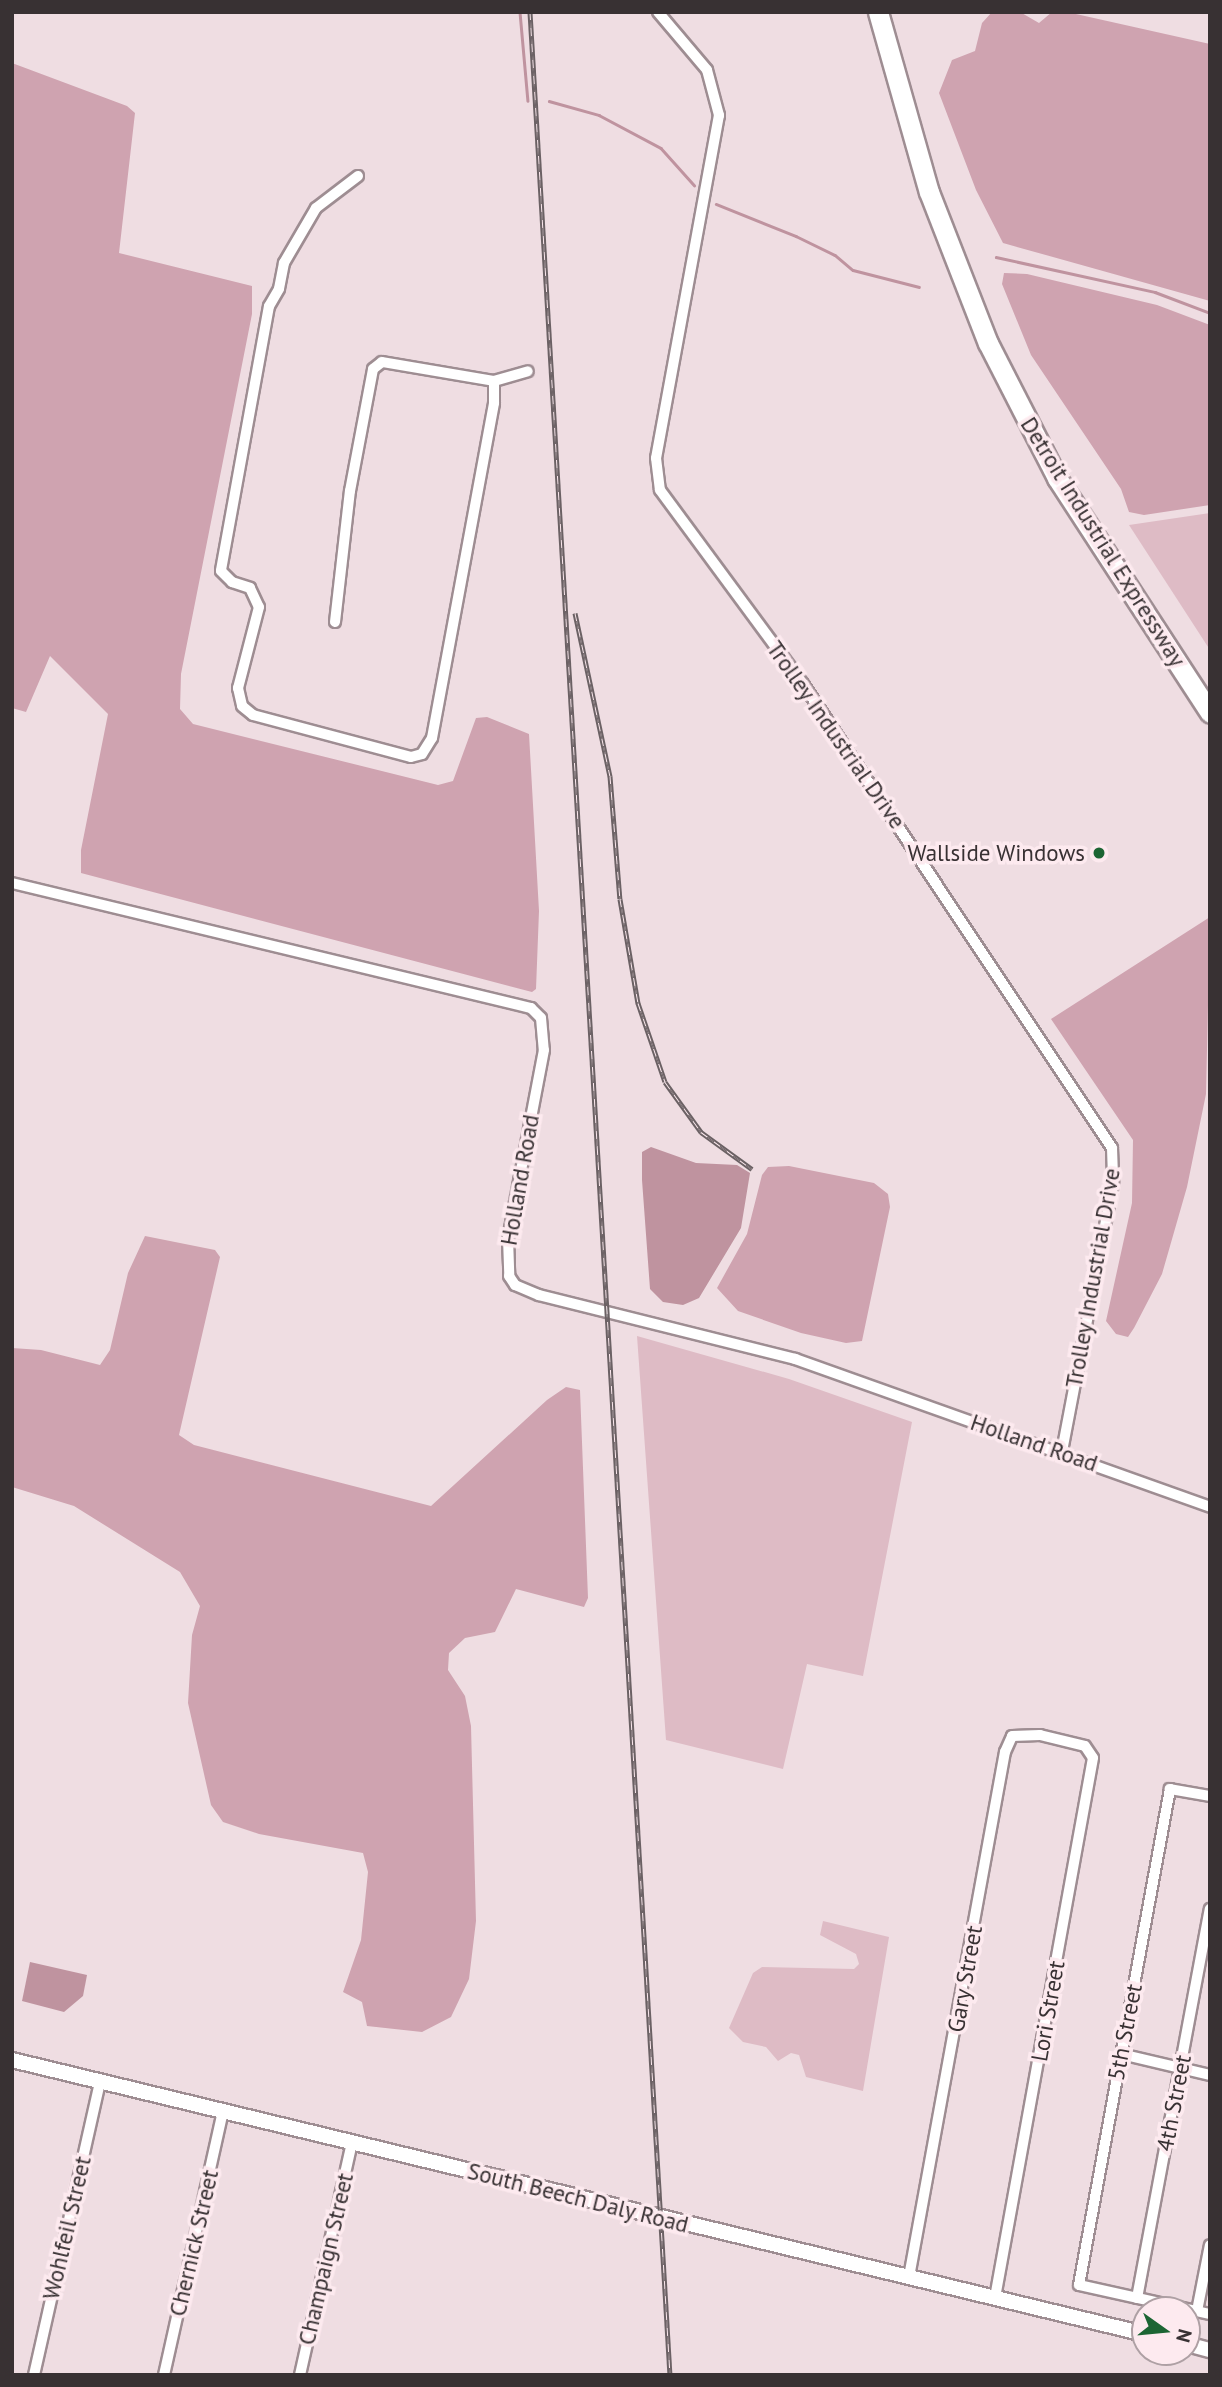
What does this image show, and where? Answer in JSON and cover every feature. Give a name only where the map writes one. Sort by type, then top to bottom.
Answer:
[{"type":"highway","name":"Detroit Industrial Expressway","points":[[878,12],[929,192],[988,343],[1057,478],[1210,713]]},
{"type":"street","name":"Trolley Industrial Drive","points":[[658,12],[708,70],[719,115],[656,458],[660,490],[803,684],[1112,1148],[1113,1184],[1062,1452]]},
{"type":"street","points":[[358,176],[316,208],[284,263],[279,289],[268,306],[221,571],[232,582],[250,588],[259,607],[238,688],[242,706],[253,715],[411,757],[422,754],[432,738],[494,403],[494,381]]},
{"type":"street","points":[[335,622],[350,491],[373,369],[382,362],[494,381],[528,371]]},
{"type":"street","name":"Holland Road","points":[[12,883],[531,1008],[541,1018],[544,1050],[508,1238],[509,1276],[515,1285],[795,1359],[1210,1507]]},
{"type":"street","name":"Gary Street","points":[[909,2277],[1008,1741],[1024,1733],[1066,1741]]},
{"type":"street","name":"Lori Street","points":[[995,2298],[1093,1758],[1089,1748],[1066,1741]]},
{"type":"street","name":"5th Street","points":[[1131,2297],[1079,2285],[1170,1789],[1210,1796]]},
{"type":"street","name":"4th Street","points":[[1137,2296],[1210,1909]]},
{"type":"street","points":[[1121,2054],[1210,2075]]},
{"type":"street","name":"South Beech Daly Road","points":[[12,2060],[1131,2331]]},
{"type":"street","name":"Wohlfeil Street","points":[[34,2375],[100,2081]]},
{"type":"street","name":"Chernick Street","points":[[164,2375],[223,2111]]},
{"type":"street","name":"Champaign Street","points":[[300,2375],[352,2143]]},
{"type":"street","points":[[1200,2296],[1210,2245]]},
{"type":"shaded area","points":[[992,12],[1020,12],[1039,23],[1052,12],[1067,12],[1210,44],[1210,301],[1003,243],[976,190],[939,93],[952,60],[975,51],[982,23]]},
{"type":"shaded area","points":[[12,63],[127,106],[135,113],[119,253],[252,286],[252,314],[181,674],[180,709],[193,724],[438,785],[453,781],[476,718],[487,717],[529,734],[539,911],[536,989],[532,992],[81,873],[81,850],[108,714],[50,656],[26,712],[12,708]]},
{"type":"shaded area","points":[[1004,273],[1027,274],[1157,305],[1210,325],[1210,505],[1144,515],[1129,512],[1121,489],[1031,355],[1002,284]]},
{"type":"shaded area","points":[[1210,513],[1210,650],[1129,525]]},
{"type":"shaded area","points":[[1210,917],[1206,1094],[1187,1187],[1162,1274],[1128,1337],[1116,1334],[1106,1321],[1132,1203],[1133,1140],[1051,1019]]},
{"type":"shaded area","points":[[651,1147],[696,1163],[737,1165],[750,1173],[741,1228],[699,1298],[683,1305],[663,1302],[650,1289],[642,1152]]},
{"type":"shaded area","points":[[789,1166],[874,1183],[888,1194],[890,1207],[862,1341],[846,1343],[801,1333],[738,1311],[717,1288],[747,1234],[762,1175],[768,1167]]},
{"type":"shaded area","points":[[145,1236],[215,1250],[220,1257],[179,1435],[194,1445],[431,1506],[547,1400],[566,1387],[580,1390],[588,1598],[584,1607],[516,1589],[495,1632],[465,1638],[449,1653],[448,1670],[465,1696],[471,1726],[476,1921],[469,1979],[451,2017],[422,2032],[367,2026],[362,2002],[343,1992],[361,1940],[368,1872],[363,1853],[259,1834],[223,1822],[211,1805],[188,1703],[192,1635],[200,1606],[180,1572],[74,1506],[12,1487],[12,1348],[41,1350],[100,1365],[110,1350],[128,1273]]},
{"type":"shaded area","points":[[637,1336],[789,1379],[912,1422],[863,1676],[807,1664],[783,1769],[666,1740]]},
{"type":"shaded area","points":[[823,1921],[889,1937],[863,2091],[806,2077],[799,2055],[791,2053],[778,2061],[766,2047],[743,2042],[729,2028],[753,1973],[762,1967],[854,1969],[859,1964],[856,1954],[820,1935]]},
{"type":"shaded area","points":[[30,1962],[87,1975],[83,1996],[64,2012],[22,2001]]},
{"type":"waterway","points":[[520,12],[528,101]]},
{"type":"waterway","points":[[549,101],[599,115],[661,148],[694,185]]},
{"type":"waterway","points":[[716,204],[796,236],[835,255],[853,270],[919,287]]},
{"type":"waterway","points":[[996,257],[1155,292],[1210,313]]},
{"type":"railway","points":[[530,12],[670,2375]]},
{"type":"railway","points":[[575,613],[610,776],[620,899],[638,1003],[665,1082],[701,1132],[752,1169]]},
{"type":"place","name":"Wallside Windows","points":[[1099,853]]}]
